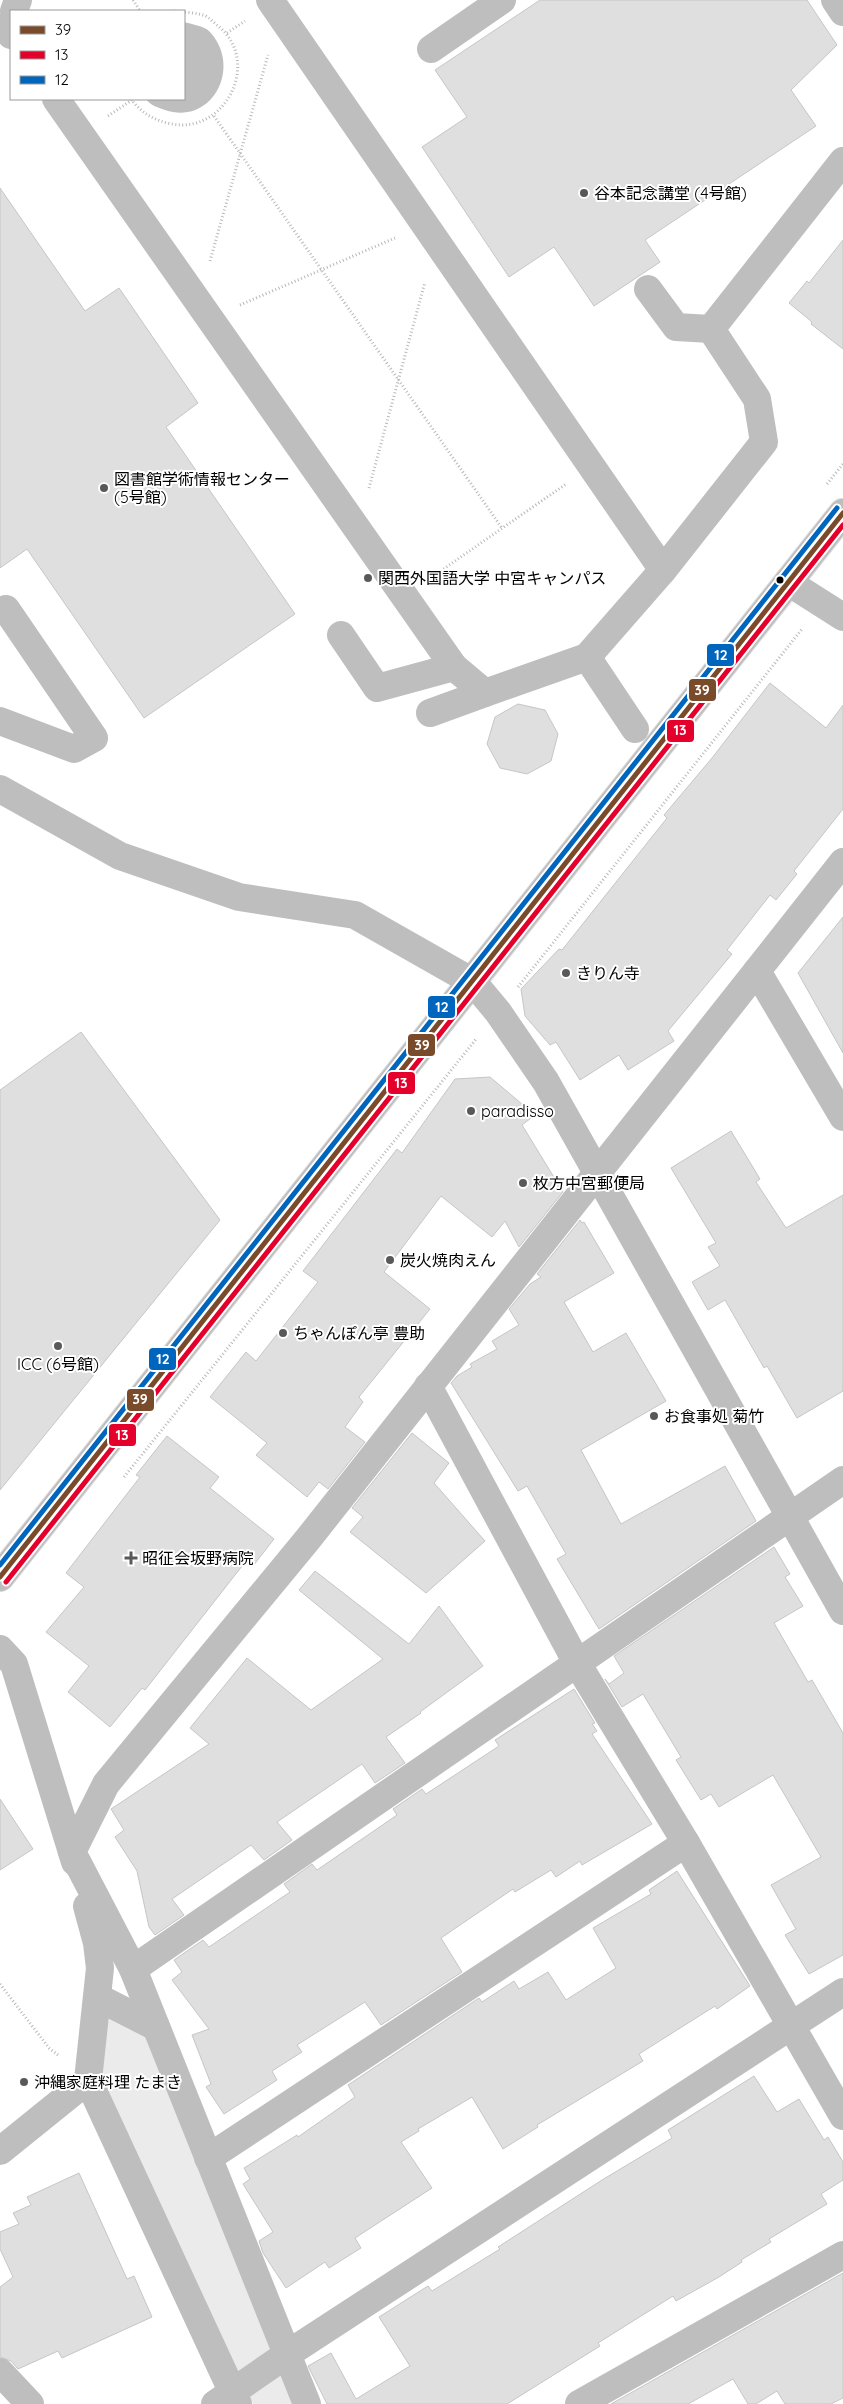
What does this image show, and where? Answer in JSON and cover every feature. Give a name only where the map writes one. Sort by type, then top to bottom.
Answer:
[{"type":"street","points":[[431,49],[502,0]]},
{"type":"street","points":[[835,0],[843,12]]},
{"type":"street","points":[[275,7],[663,570]]},
{"type":"street","points":[[57,100],[454,667],[485,693]]},
{"type":"street","points":[[710,329],[843,161]]},
{"type":"street","points":[[648,289],[676,327],[710,329]]},
{"type":"street","points":[[430,713],[587,656],[663,570],[764,442],[757,399],[710,329]]},
{"type":"street","points":[[0,1577],[473,982],[843,512]]},
{"type":"street","points":[[788,582],[833,611]]},
{"type":"street","points":[[0,721],[74,749],[94,738],[6,609]]},
{"type":"street","points":[[341,635],[377,688],[454,667]]},
{"type":"street","points":[[587,656],[635,729]]},
{"type":"street","points":[[0,789],[120,856],[239,897],[355,915],[473,982],[498,1012],[546,1082],[843,1611]]},
{"type":"street","points":[[72,1852],[106,1784],[308,1539],[843,862]]},
{"type":"street","points":[[757,971],[843,1116]]},
{"type":"street","points":[[428,1386],[577,1663],[686,1843],[843,2116]]},
{"type":"street","points":[[133,1969],[843,1480]]},
{"type":"street","points":[[0,1649],[14,1664],[72,1852],[97,1943],[100,1968],[88,2080],[228,2400],[286,2355],[791,2024],[843,1992]]},
{"type":"street","points":[[208,2158],[686,1843]]},
{"type":"street","points":[[72,1852],[133,1969],[307,2404]]},
{"type":"street","points":[[97,1997],[156,2027]]},
{"type":"street","points":[[0,2152],[88,2080]]},
{"type":"street","points":[[579,2404],[843,2255]]},
{"type":"street","points":[[0,2372],[30,2404]]},
{"type":"path","points":[[204,310],[275,7]]},
{"type":"path","points":[[132,100],[155,121],[185,126],[214,116],[234,93],[239,62],[227,34],[204,15],[185,12]]},
{"type":"path","points":[[214,116],[502,528]]},
{"type":"path","points":[[204,310],[431,233]]},
{"type":"path","points":[[358,530],[399,379],[431,233]]},
{"type":"path","points":[[404,596],[591,466]]},
{"type":"path","points":[[121,1480],[498,1012],[833,611]]},
{"type":"path","points":[[0,1984],[49,2048],[88,2080]]},
{"type":"shaded area","points":[[185,22],[207,29],[219,45],[223,60],[223,76],[218,90],[209,101],[197,109],[182,113],[165,110],[147,100],[185,100]]},
{"type":"shaded area","points":[[109,2015],[148,2033],[274,2352],[234,2375],[100,2075]]},
{"type":"shaded area","points":[[280,2372],[294,2404],[253,2404],[249,2395]]},
{"type":"building","name":"谷本記念講堂 (4号館)","points":[[540,0],[807,0],[837,45],[791,90],[816,126],[645,240],[660,262],[594,306],[554,247],[509,277],[422,147],[467,117],[435,70]]},
{"type":"building","name":"図書館学術情報センター (5号館)","points":[[0,188],[85,311],[119,288],[198,403],[166,427],[295,614],[144,718],[27,549],[0,568]]},
{"type":"building","points":[[843,240],[843,349],[811,324],[812,322],[789,303],[807,281],[809,283]]},
{"type":"building","points":[[770,683],[826,728],[843,705],[843,809],[794,871],[797,874],[776,900],[770,895],[727,950],[732,954],[668,1031],[674,1041],[628,1070],[619,1055],[580,1080],[556,1042],[550,1045],[525,1016],[521,989],[559,949],[562,950],[667,818],[664,815],[712,758]]},
{"type":"building","points":[[518,704],[545,710],[558,734],[551,761],[527,774],[500,768],[487,744],[495,717]]},
{"type":"building","points":[[843,917],[843,1053],[798,973]]},
{"type":"building","name":"ICC (6号館)","points":[[81,1032],[220,1220],[0,1490],[0,1090]]},
{"type":"building","points":[[490,1077],[535,1115],[522,1125],[563,1192],[519,1247],[505,1221],[492,1237],[441,1196],[384,1272],[430,1309],[359,1397],[363,1402],[345,1427],[365,1442],[328,1489],[319,1482],[307,1497],[256,1455],[267,1443],[210,1397],[246,1352],[256,1361],[318,1282],[303,1271],[397,1149],[402,1153],[455,1079]]},
{"type":"building","points":[[731,1131],[760,1179],[756,1182],[786,1228],[843,1195],[843,1391],[797,1418],[767,1366],[764,1368],[725,1300],[708,1310],[692,1282],[720,1266],[708,1247],[716,1243],[671,1168]]},
{"type":"building","points":[[580,1220],[582,1223],[584,1222],[614,1273],[564,1302],[593,1352],[626,1333],[666,1401],[581,1450],[621,1524],[725,1466],[756,1521],[599,1629],[557,1559],[566,1554],[527,1486],[518,1491],[451,1383],[457,1376],[472,1367],[470,1364],[497,1349],[492,1341],[519,1325],[509,1309],[530,1284],[541,1277],[537,1274]]},
{"type":"building","points":[[412,1433],[449,1463],[434,1483],[485,1541],[426,1593],[350,1532],[363,1517],[352,1508]]},
{"type":"building","points":[[167,1436],[219,1477],[210,1488],[274,1539],[253,1566],[246,1561],[145,1690],[142,1688],[110,1727],[68,1692],[89,1666],[46,1632],[84,1587],[66,1573],[140,1477],[136,1475]]},
{"type":"building","points":[[774,1547],[790,1574],[785,1577],[803,1606],[774,1623],[808,1682],[812,1680],[843,1733],[843,1955],[809,1974],[785,1935],[796,1929],[771,1885],[821,1857],[773,1775],[719,1807],[711,1794],[701,1800],[676,1760],[681,1757],[643,1694],[622,1707],[605,1679],[609,1684],[624,1673],[614,1656]]},
{"type":"building","points":[[315,1571],[409,1644],[439,1606],[483,1666],[386,1737],[405,1763],[375,1783],[362,1764],[277,1822],[292,1840],[264,1860],[251,1845],[172,1899],[184,1915],[155,1935],[149,1927],[137,1871],[115,1837],[124,1830],[111,1809],[209,1744],[190,1728],[247,1658],[311,1710],[383,1659],[299,1590]]},
{"type":"building","points":[[574,1689],[595,1723],[592,1724],[597,1731],[592,1734],[652,1824],[582,1865],[580,1861],[556,1877],[551,1870],[515,1892],[513,1889],[441,1938],[462,1972],[381,2025],[365,2002],[297,2045],[302,2052],[272,2071],[277,2080],[224,2114],[206,2087],[211,2084],[192,2035],[209,2029],[172,1980],[182,1972],[174,1960],[203,1940],[209,1947],[290,1892],[284,1884],[312,1864],[317,1870],[397,1815],[393,1809],[422,1789],[426,1794],[499,1746],[495,1740]]},
{"type":"building","points":[[0,1799],[33,1849],[0,1870]]},
{"type":"building","points":[[677,1871],[750,1986],[717,2009],[715,2006],[639,2054],[643,2061],[537,2125],[538,2127],[503,2149],[472,2097],[418,2129],[419,2131],[401,2142],[432,2188],[355,2238],[361,2248],[329,2268],[325,2262],[286,2288],[263,2253],[259,2241],[273,2232],[243,2184],[250,2179],[244,2168],[297,2135],[298,2137],[355,2097],[348,2085],[479,1998],[482,2002],[514,1981],[519,1989],[548,1972],[566,2000],[616,1968],[593,1928],[651,1894],[649,1890]]},
{"type":"building","points":[[754,2076],[777,2112],[799,2099],[824,2140],[828,2137],[843,2162],[843,2180],[821,2194],[827,2204],[769,2239],[771,2242],[741,2260],[742,2262],[719,2277],[676,2301],[673,2296],[598,2343],[600,2346],[507,2404],[327,2404],[308,2366],[331,2353],[356,2399],[410,2366],[379,2317],[428,2286],[432,2291],[500,2249],[498,2247],[602,2180],[672,2138],[668,2130]]},
{"type":"building","points":[[79,2173],[127,2279],[134,2276],[152,2317],[62,2358],[58,2351],[18,2369],[11,2361],[0,2357],[0,2287],[13,2277],[0,2249],[0,2232],[19,2224],[13,2213],[31,2205],[27,2197]]},
{"type":"building","points":[[843,2273],[843,2398],[831,2404],[785,2404],[777,2391],[756,2404],[748,2404],[733,2379],[688,2404],[611,2404]]},
{"type":"transit line","name":"12","points":[[0,1565],[837,508]]},
{"type":"transit line","name":"39","points":[[0,1577],[843,513]]},
{"type":"transit line","name":"13","points":[[6,1582],[843,525]]},
{"type":"place","name":"谷本記念講堂 (4号館)","points":[[584,193]]},
{"type":"place","name":"図書館学術情報センター (5号館)","points":[[104,488]]},
{"type":"place","name":"関西外国語大学 中宮キャンパス","points":[[368,578]]},
{"type":"place","name":"きりん寺","points":[[566,973]]},
{"type":"place","name":"paradisso","points":[[471,1111]]},
{"type":"place","name":"枚方中宮郵便局","points":[[523,1183]]},
{"type":"place","name":"炭火焼肉えん","points":[[390,1260]]},
{"type":"place","name":"ちゃんぽん亭 豊助","points":[[283,1333]]},
{"type":"place","name":"ICC (6号館)","points":[[58,1346]]},
{"type":"place","name":"お食事処 菊竹","points":[[654,1416]]},
{"type":"place","name":"昭征会坂野病院","points":[[131,1558]]},
{"type":"place","name":"沖縄家庭料理 たまき","points":[[24,2082]]}]
